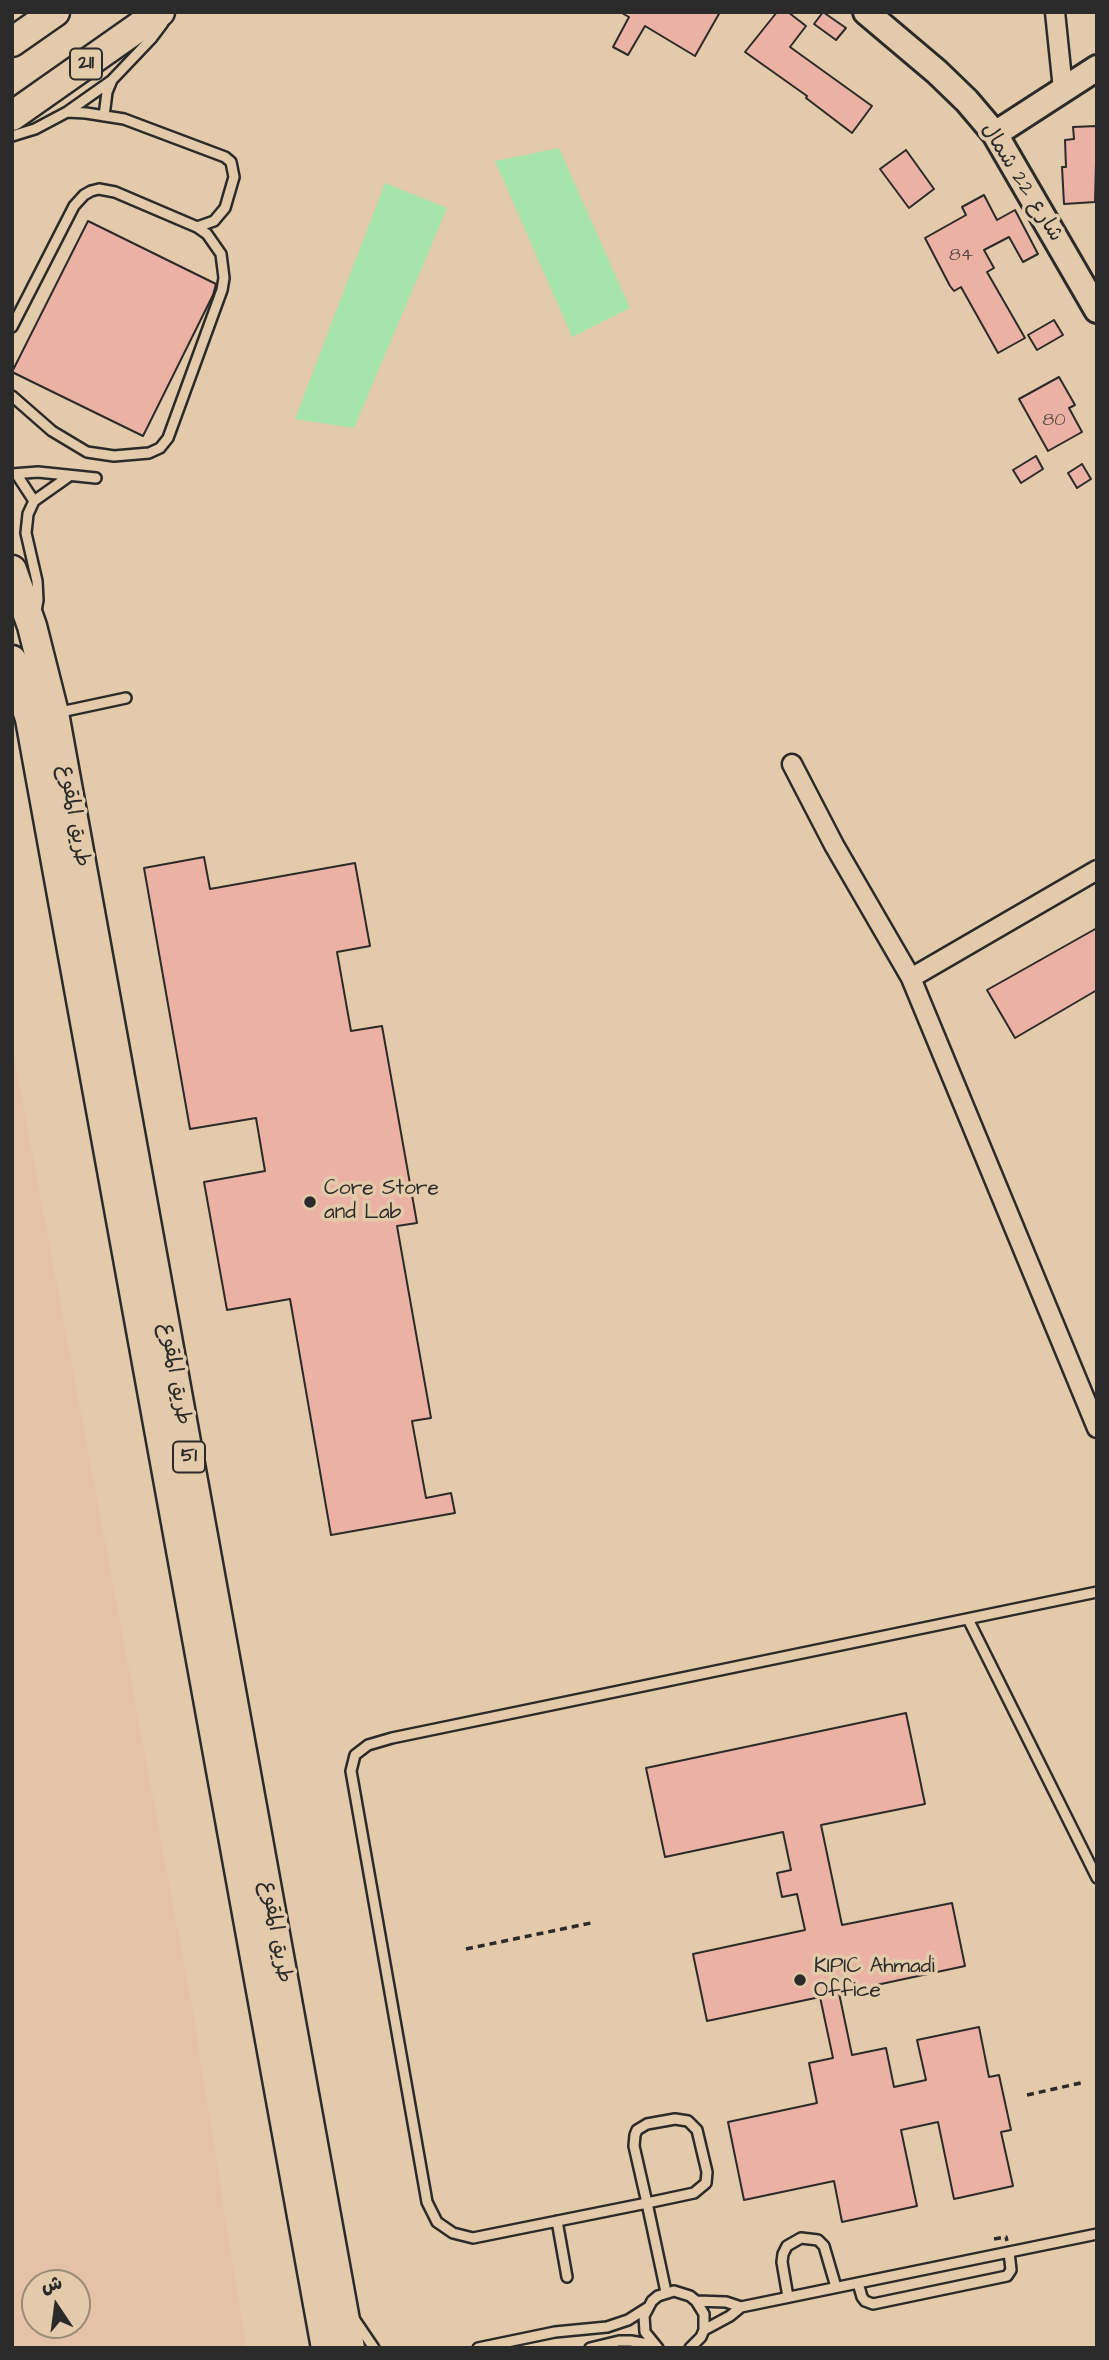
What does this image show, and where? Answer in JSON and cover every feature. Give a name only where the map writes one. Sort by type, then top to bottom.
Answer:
[{"type":"main road","points":[[12,42],[55,12]]},
{"type":"main road","name":"211","points":[[12,116],[160,12]]},
{"type":"main road","name":"طريق المقوع","points":[[12,570],[32,626],[54,713],[350,2348]]},
{"type":"main road","name":"طريق المقوع","points":[[12,660],[30,719],[326,2348]]},
{"type":"street","name":"شارع 22 شمال","points":[[866,12],[937,72],[995,134],[1097,310]]},
{"type":"street","points":[[1055,12],[1063,89]]},
{"type":"street","points":[[995,134],[1097,68]]},
{"type":"street","points":[[792,764],[834,845],[911,978],[1097,1428]]},
{"type":"street","points":[[911,978],[1097,870]]},
{"type":"lane","points":[[12,136],[34,129],[67,112],[112,80],[151,40],[171,12]]},
{"type":"lane","points":[[104,116],[107,92],[112,80]]},
{"type":"lane","points":[[67,112],[124,119],[218,153],[230,162],[234,177],[225,208],[214,221],[197,227]]},
{"type":"lane","points":[[12,327],[74,206],[84,194],[99,189],[107,190],[197,227],[207,234],[221,254],[224,278],[222,290],[167,438],[160,448],[149,453],[114,456],[87,452],[52,430],[12,396]]},
{"type":"lane","points":[[14,474],[37,472],[96,478]]},
{"type":"lane","points":[[14,474],[34,501]]},
{"type":"lane","points":[[32,626],[38,600],[37,581],[26,533],[28,514],[34,501],[68,477]]},
{"type":"lane","points":[[54,713],[126,698]]},
{"type":"lane","points":[[666,2292],[647,2203],[634,2146],[635,2135],[647,2124],[675,2119],[688,2121],[699,2135],[707,2172],[706,2183],[694,2193],[647,2203],[473,2238],[453,2233],[437,2222],[427,2202],[351,1770],[355,1755],[368,1745],[391,1738],[1097,1592]]},
{"type":"lane","points":[[968,1619],[1097,1878]]},
{"type":"lane","points":[[557,2221],[567,2277]]},
{"type":"lane","points":[[690,2348],[702,2333],[741,2307],[1097,2234]]},
{"type":"lane","points":[[788,2297],[783,2254],[787,2246],[801,2238],[818,2240],[824,2246],[836,2287]]},
{"type":"lane","points":[[858,2283],[862,2297],[873,2304],[990,2280],[1006,2276],[1012,2270],[1009,2252]]},
{"type":"lane","points":[[478,2348],[555,2332],[607,2327],[628,2320],[666,2292],[682,2292],[696,2301],[704,2314],[699,2348]]},
{"type":"lane","points":[[342,2301],[374,2348]]},
{"type":"lane","points":[[696,2301],[726,2302],[741,2307]]},
{"type":"lane","points":[[647,2308],[643,2324],[645,2332],[656,2347]]},
{"type":"lane","points":[[590,2348],[619,2341],[656,2347]]},
{"type":"path","points":[[467,1949],[591,1923]]},
{"type":"path","points":[[1027,2095],[1084,2082]]},
{"type":"path","points":[[992,2240],[1006,2237],[1009,2252]]},
{"type":"shaded area","points":[[12,1046],[192,2007],[246,2348],[12,2348]]},
{"type":"green space","points":[[559,148],[630,308],[572,337],[495,161]]},
{"type":"green space","points":[[385,183],[447,208],[354,428],[295,419]]},
{"type":"building","points":[[620,12],[720,12],[695,56],[645,26],[628,55],[613,47],[629,17]]},
{"type":"building","points":[[777,12],[788,12],[806,26],[790,47],[872,106],[852,133],[806,98],[807,96],[745,52]]},
{"type":"building","points":[[823,12],[846,28],[836,40],[814,24]]},
{"type":"building","points":[[1097,126],[1095,202],[1064,204],[1062,167],[1066,167],[1065,140],[1074,139],[1073,127]]},
{"type":"building","points":[[906,150],[934,189],[909,208],[880,169]]},
{"type":"building","points":[[984,195],[997,220],[1015,210],[1038,254],[1023,262],[1009,237],[984,250],[994,268],[987,272],[1025,338],[998,353],[961,287],[954,291],[950,286],[925,238],[966,215],[962,207]]},
{"type":"building","points":[[88,221],[216,284],[143,436],[12,372]]},
{"type":"building","points":[[1054,320],[1063,335],[1037,350],[1028,335]]},
{"type":"building","points":[[1059,377],[1075,405],[1069,408],[1082,432],[1048,451],[1019,399]]},
{"type":"building","points":[[1036,456],[1043,469],[1021,483],[1013,470]]},
{"type":"building","points":[[1082,464],[1091,479],[1077,488],[1068,473]]},
{"type":"building","name":"Core Store and Lab","points":[[204,857],[210,889],[355,863],[370,946],[337,952],[351,1031],[382,1026],[417,1223],[397,1226],[431,1418],[412,1421],[426,1498],[451,1493],[455,1513],[331,1535],[290,1299],[227,1310],[204,1182],[265,1171],[256,1118],[190,1129],[144,868]]},
{"type":"building","points":[[1097,928],[1097,990],[1015,1038],[987,990]]},
{"type":"building","name":"KIPIC Ahmadi Office","points":[[906,1713],[925,1804],[821,1825],[842,1925],[952,1903],[965,1966],[839,1993],[852,2055],[886,2048],[894,2087],[926,2080],[917,2040],[979,2027],[989,2077],[999,2075],[1011,2130],[1001,2132],[1013,2186],[954,2199],[938,2122],[901,2130],[917,2206],[842,2222],[834,2181],[744,2200],[728,2122],[817,2103],[809,2063],[833,2058],[820,1997],[707,2021],[693,1954],[805,1930],[797,1894],[782,1897],[777,1873],[791,1870],[783,1832],[665,1857],[646,1768]]},
{"type":"place","name":"Core Store and Lab","points":[[310,1202]]},
{"type":"place","name":"KIPIC Ahmadi Office","points":[[800,1980]]}]
